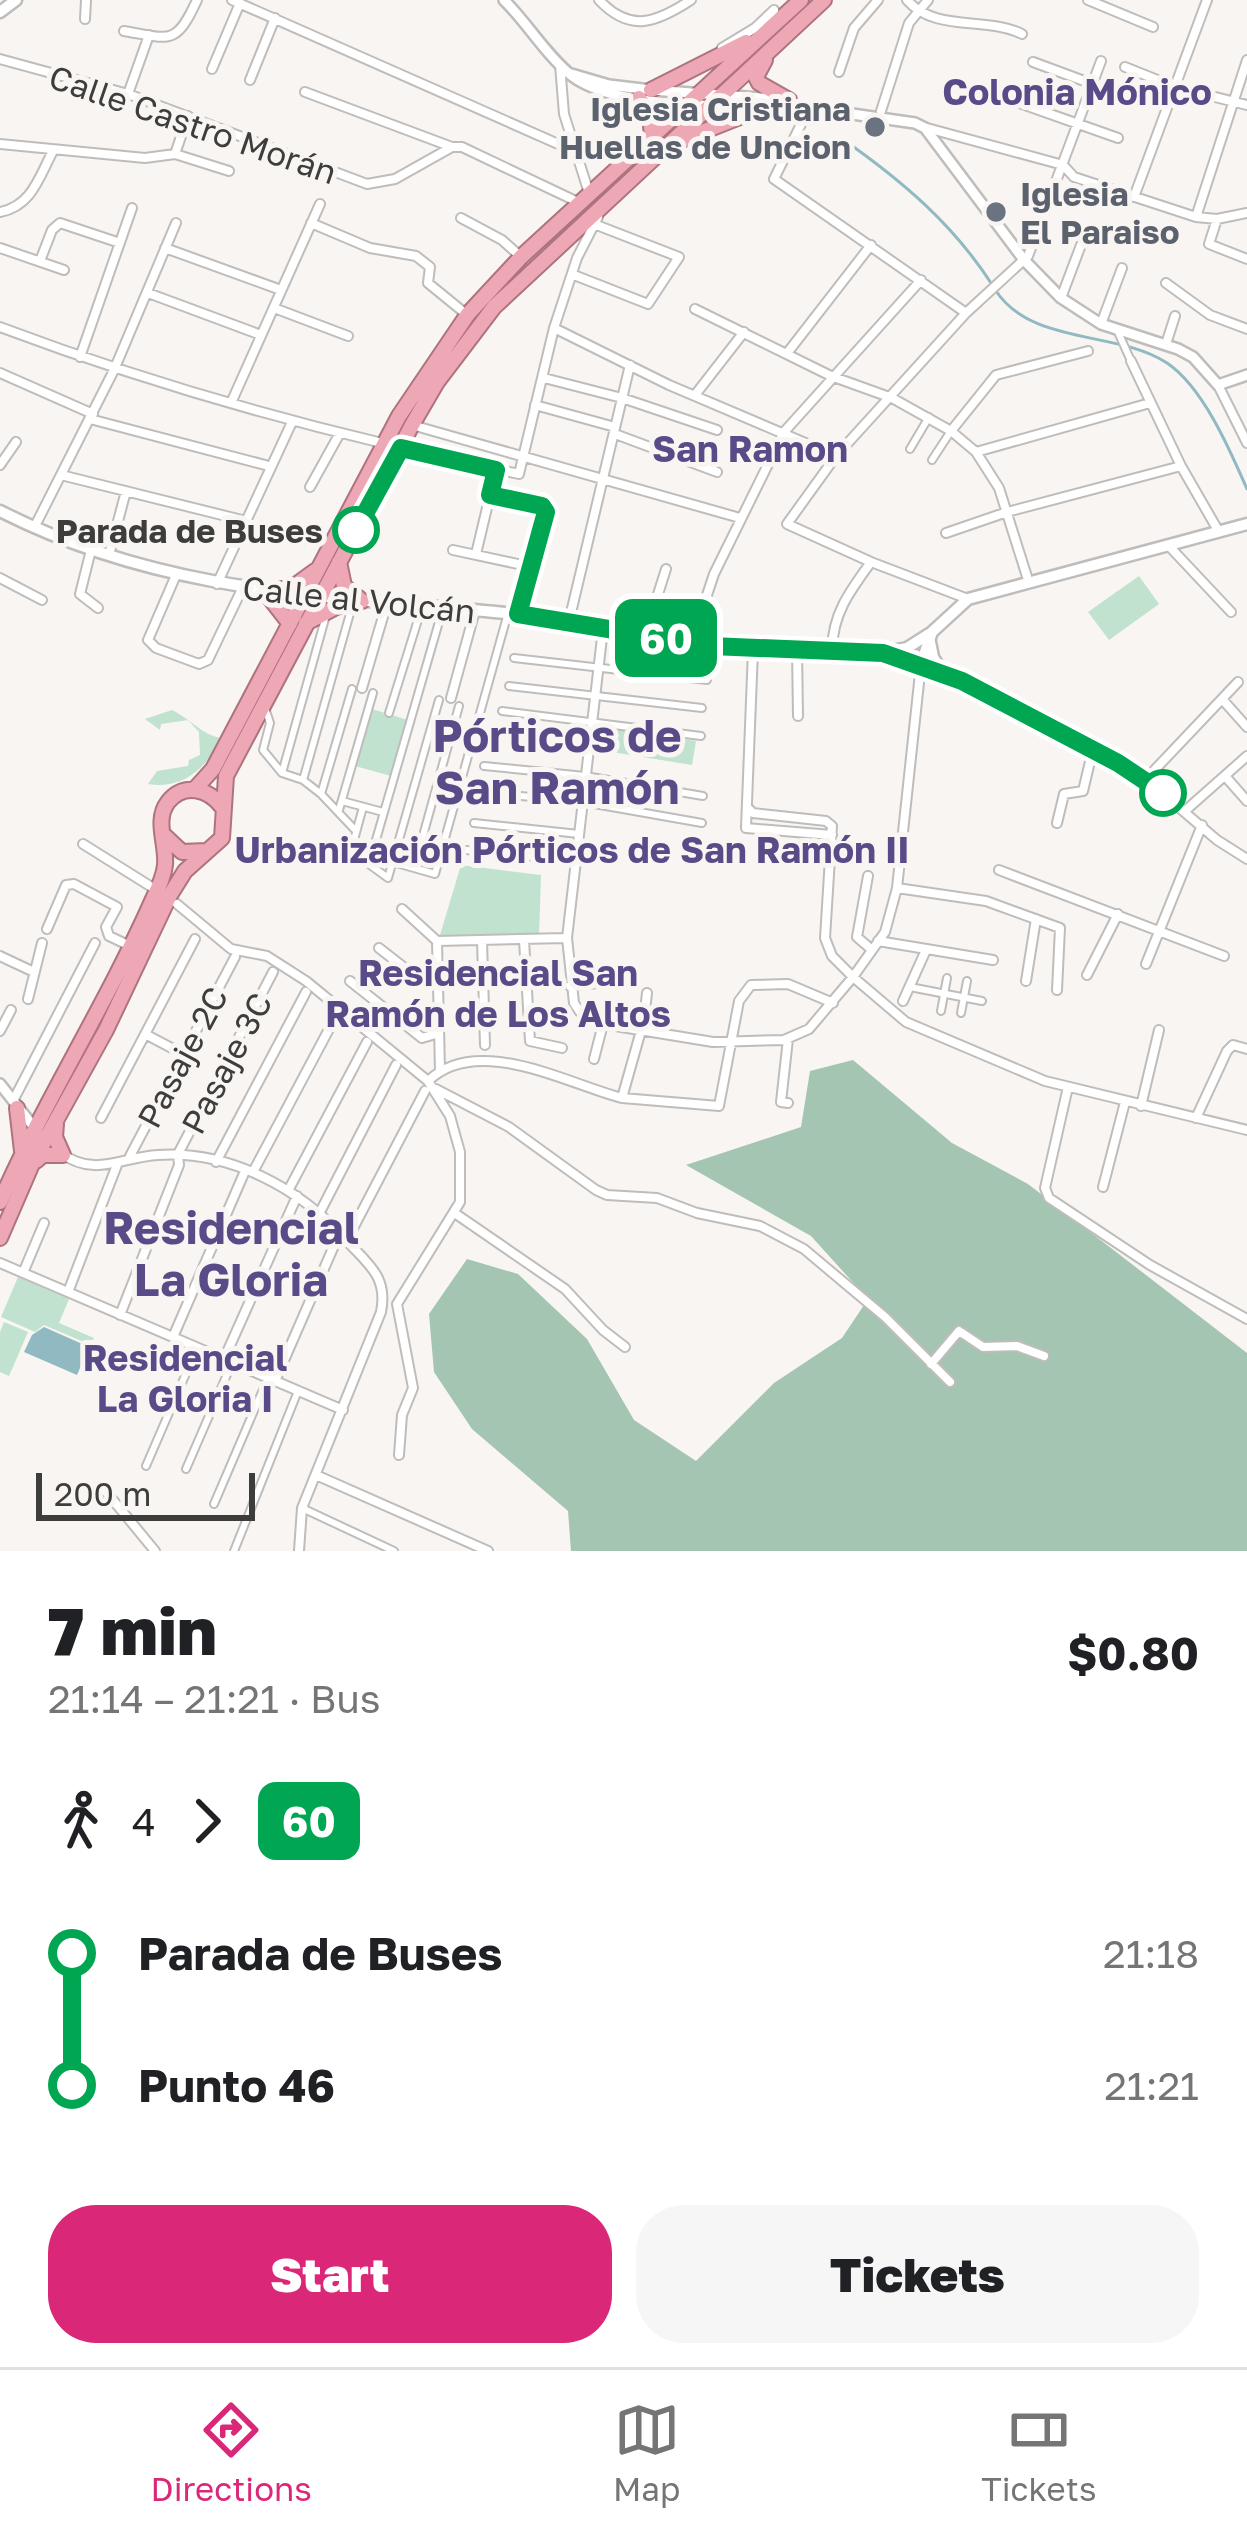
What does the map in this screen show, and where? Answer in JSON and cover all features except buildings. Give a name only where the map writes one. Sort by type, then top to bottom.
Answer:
[{"type":"highway","points":[[793,103],[763,87],[757,77],[777,15],[801,0]]},
{"type":"highway","points":[[265,592],[304,582],[332,560],[437,382],[494,307],[607,200],[692,98],[824,0]]},
{"type":"highway","points":[[657,141],[645,94],[704,64],[770,39]]},
{"type":"highway","points":[[194,790],[213,769],[313,597],[384,443],[417,384],[468,314],[585,198],[716,99],[770,39]]},
{"type":"highway","points":[[657,141],[765,107]]},
{"type":"highway","points":[[332,560],[357,606]]},
{"type":"highway","points":[[265,592],[297,624]]},
{"type":"highway","points":[[0,1202],[115,1014],[170,895],[185,872],[223,835],[226,776],[297,624],[336,607],[357,606]]},
{"type":"highway","points":[[27,1158],[63,1155],[51,1113],[165,869],[162,817],[168,802],[181,792],[194,790],[212,796],[224,811]]},
{"type":"highway","points":[[163,831],[178,850],[206,851]]},
{"type":"highway","points":[[11,1100],[37,1114],[51,1113]]},
{"type":"highway","points":[[0,1238],[27,1158],[11,1100]]},
{"type":"main road","points":[[0,12],[16,0]]},
{"type":"main road","name":"Calle al Volcán","points":[[0,511],[91,550],[216,585],[357,606],[387,603],[513,614],[753,650],[883,653],[922,664]]},
{"type":"main road","points":[[883,653],[907,648],[931,635],[968,599],[1245,524]]},
{"type":"main road","points":[[922,664],[931,635]]},
{"type":"main road","points":[[931,635],[933,657],[942,672]]},
{"type":"street","points":[[85,19],[86,0]]},
{"type":"street","points":[[124,31],[169,39],[182,32],[197,0]]},
{"type":"street","points":[[598,0],[614,17],[633,22],[648,21],[692,0]]},
{"type":"street","points":[[704,64],[777,15],[785,0]]},
{"type":"street","points":[[839,72],[854,28],[878,0]]},
{"type":"street","points":[[907,0],[916,11],[938,19],[1022,34]]},
{"type":"street","points":[[881,111],[909,23],[928,0]]},
{"type":"street","points":[[1088,0],[1153,27]]},
{"type":"street","points":[[1134,197],[1207,0]]},
{"type":"street","points":[[508,1],[564,68],[609,85],[645,94],[793,103],[904,121],[1063,165],[1075,177],[1196,217],[1217,219],[1247,213]]},
{"type":"street","points":[[212,69],[236,2],[257,4],[275,18],[574,151]]},
{"type":"street","points":[[250,80],[275,18]]},
{"type":"street","points":[[128,94],[149,35]]},
{"type":"street","name":"Calle Castro Morán","points":[[0,59],[128,94],[367,184],[395,179],[452,147]]},
{"type":"street","points":[[1196,217],[1247,60]]},
{"type":"street","points":[[968,599],[787,524],[836,456],[966,313],[1024,260],[1101,61]]},
{"type":"street","points":[[1033,62],[1130,98]]},
{"type":"street","points":[[1125,67],[1175,87],[1247,106]]},
{"type":"street","points":[[564,68],[561,94],[585,198]]},
{"type":"street","points":[[304,92],[476,152],[585,198]]},
{"type":"street","points":[[1002,98],[1118,137]]},
{"type":"street","points":[[716,99],[790,109],[793,103]]},
{"type":"street","points":[[809,108],[774,179],[966,313]]},
{"type":"street","points":[[175,154],[188,116]]},
{"type":"street","points":[[925,128],[1024,260],[1061,298],[1119,335],[1166,344],[1193,357],[1218,386],[1247,442]]},
{"type":"street","points":[[0,145],[145,158],[175,154],[230,171]]},
{"type":"street","points":[[0,212],[28,198],[52,151]]},
{"type":"street","points":[[401,448],[517,475],[554,328],[577,258],[607,200]]},
{"type":"street","points":[[231,403],[320,204]]},
{"type":"street","points":[[80,357],[132,208]]},
{"type":"street","points":[[461,218],[502,240],[521,257]]},
{"type":"street","points":[[1217,219],[1209,244],[1247,259]]},
{"type":"street","points":[[40,261],[59,223],[120,243]]},
{"type":"street","points":[[33,528],[92,417],[176,223]]},
{"type":"street","points":[[311,223],[370,248],[422,258],[430,267],[428,283],[468,314]]},
{"type":"street","points":[[574,275],[648,304],[679,257],[594,224]]},
{"type":"street","points":[[567,236],[575,243],[577,258]]},
{"type":"street","points":[[788,352],[871,245]]},
{"type":"street","points":[[1061,298],[1082,245]]},
{"type":"street","points":[[0,248],[64,270]]},
{"type":"street","points":[[166,248],[281,290]]},
{"type":"street","points":[[1101,325],[1121,268]]},
{"type":"street","points":[[691,643],[714,574],[784,432],[921,280]]},
{"type":"street","points":[[1166,283],[1210,315],[1247,329]]},
{"type":"street","points":[[148,292],[261,335]]},
{"type":"street","points":[[274,308],[348,336]]},
{"type":"street","points":[[695,309],[831,376],[892,398],[951,431],[991,471],[1029,583]]},
{"type":"street","points":[[1166,344],[1174,316]]},
{"type":"street","points":[[0,327],[114,370],[292,422],[384,443]]},
{"type":"street","points":[[554,328],[836,456]]},
{"type":"street","points":[[694,395],[744,332]]},
{"type":"street","points":[[1119,335],[1181,466],[1219,532]]},
{"type":"street","points":[[932,460],[996,376],[1088,351]]},
{"type":"street","points":[[568,621],[630,365]]},
{"type":"street","points":[[0,373],[92,417],[269,466]]},
{"type":"street","points":[[1218,386],[1247,375]]},
{"type":"street","points":[[544,378],[717,430]]},
{"type":"street","points":[[976,452],[1150,404]]},
{"type":"street","points":[[535,405],[615,430],[717,472]]},
{"type":"street","points":[[910,449],[929,417]]},
{"type":"street","points":[[216,585],[292,422]]},
{"type":"street","points":[[412,425],[740,518]]},
{"type":"street","points":[[310,487],[340,433]]},
{"type":"street","points":[[0,465],[16,442]]},
{"type":"street","points":[[946,533],[1181,466]]},
{"type":"street","points":[[476,554],[496,470]]},
{"type":"street","points":[[62,475],[246,521]]},
{"type":"street","points":[[109,556],[126,491]]},
{"type":"street","points":[[393,862],[435,874],[513,614],[532,567],[545,509],[490,495]]},
{"type":"street","points":[[239,536],[314,540]]},
{"type":"street","points":[[1168,545],[1231,612]]},
{"type":"street","points":[[91,550],[80,593],[98,608]]},
{"type":"street","points":[[453,550],[532,567]]},
{"type":"street","points":[[832,649],[833,624],[871,562]]},
{"type":"street","points":[[645,635],[667,569]]},
{"type":"street","points":[[176,575],[148,640],[156,648],[199,664],[208,660],[242,589]]},
{"type":"street","points":[[0,578],[41,600]]},
{"type":"street","points":[[320,794],[387,603]]},
{"type":"street","points":[[303,780],[357,606]]},
{"type":"street","points":[[389,713],[422,606]]},
{"type":"street","points":[[369,864],[443,608]]},
{"type":"street","points":[[363,807],[350,851],[388,878],[475,611]]},
{"type":"street","points":[[282,773],[326,619]]},
{"type":"street","points":[[603,627],[567,938],[570,986],[580,1012],[603,1024],[642,1031],[729,1041],[788,1038],[809,1029],[853,977],[885,932],[897,887],[922,664]]},
{"type":"street","points":[[797,649],[798,716]]},
{"type":"street","points":[[753,650],[748,832],[832,835]]},
{"type":"street","points":[[514,658],[707,680]]},
{"type":"street","name":"Calle al Volcán","points":[[922,664],[1146,779],[1247,859]]},
{"type":"street","points":[[1146,779],[1238,682]]},
{"type":"street","points":[[509,686],[702,708]]},
{"type":"street","points":[[340,806],[373,693]]},
{"type":"street","points":[[1222,699],[1247,727]]},
{"type":"street","points":[[263,704],[270,723],[262,750],[282,773],[303,780],[340,806],[356,831]]},
{"type":"street","points":[[414,868],[459,706]]},
{"type":"street","points":[[502,711],[701,736]]},
{"type":"street","points":[[1057,823],[1064,794],[1083,791],[1093,749]]},
{"type":"street","points":[[1186,810],[1247,756]]},
{"type":"street","points":[[484,766],[585,776],[703,796]]},
{"type":"street","points":[[1225,776],[1247,801]]},
{"type":"street","points":[[480,792],[583,802],[702,823]]},
{"type":"street","points":[[340,806],[383,812]]},
{"type":"street","points":[[748,809],[826,821],[832,826],[825,938],[832,956],[906,1022],[953,1038],[1045,1081],[1247,1130]]},
{"type":"street","points":[[474,823],[579,834]]},
{"type":"street","points":[[1146,964],[1202,825]]},
{"type":"street","points":[[83,844],[150,886]]},
{"type":"street","points":[[466,850],[576,861]]},
{"type":"street","points":[[999,870],[1223,956]]},
{"type":"street","points":[[868,876],[856,937],[875,946],[993,960]]},
{"type":"street","points":[[47,928],[60,893],[74,884],[117,907],[106,927],[109,936],[132,947]]},
{"type":"street","points":[[897,887],[986,901],[1060,928],[1057,990]]},
{"type":"street","points":[[177,904],[231,949],[268,956],[291,971],[429,1087],[509,1127],[596,1190],[657,1198],[697,1213],[760,1226],[805,1249],[885,1317],[950,1382]]},
{"type":"street","points":[[402,909],[437,940],[567,938]]},
{"type":"street","points":[[1087,975],[1118,914]]},
{"type":"street","points":[[1026,981],[1036,919]]},
{"type":"street","points":[[101,1118],[195,939]]},
{"type":"street","points":[[214,1504],[343,1236],[440,1072],[437,940]]},
{"type":"street","points":[[482,940],[485,1045]]},
{"type":"street","points":[[524,940],[530,1041],[562,1048]]},
{"type":"street","points":[[28,999],[42,943]]},
{"type":"street","points":[[0,1108],[11,1100],[95,943]]},
{"type":"street","points":[[380,948],[420,980],[438,980]]},
{"type":"street","points":[[903,1001],[926,950]]},
{"type":"street","points":[[0,956],[34,972]]},
{"type":"street","name":"Pasaje 2C","points":[[129,1157],[235,957]]},
{"type":"street","name":"Pasaje 3C","points":[[121,1315],[179,1165],[178,1154],[273,972]]},
{"type":"street","points":[[941,1011],[947,978]]},
{"type":"street","points":[[961,1013],[967,980]]},
{"type":"street","points":[[350,981],[422,1038],[439,1033]]},
{"type":"street","points":[[570,986],[605,982]]},
{"type":"street","points":[[440,1072],[481,1062],[506,1062],[622,1098],[719,1106],[739,1000],[752,985],[788,984],[833,1003]]},
{"type":"street","points":[[910,987],[982,1001]]},
{"type":"street","points":[[216,1162],[306,992]]},
{"type":"street","points":[[622,1098],[642,1031],[647,993]]},
{"type":"street","points":[[0,1031],[11,1010]]},
{"type":"street","points":[[173,1337],[249,1171],[336,1016]]},
{"type":"street","points":[[594,1059],[603,1024]]},
{"type":"street","points":[[1141,1106],[1159,1030]]},
{"type":"street","points":[[145,1034],[184,1054]]},
{"type":"street","points":[[788,1038],[781,1102],[788,1103]]},
{"type":"street","points":[[289,1189],[367,1042]]},
{"type":"street","points":[[1196,1118],[1227,1051],[1233,1045],[1247,1049]]},
{"type":"street","points":[[319,1214],[396,1065]]},
{"type":"street","points":[[399,1455],[401,1415],[413,1388],[397,1304],[460,1202],[460,1152],[450,1116],[429,1087]]},
{"type":"street","points":[[1068,1087],[1045,1188],[1049,1198],[1150,1265],[1247,1319]]},
{"type":"street","points":[[11,1100],[63,1155],[96,1168],[117,1165],[129,1157],[178,1154],[249,1171],[289,1189],[380,1276],[384,1296],[302,1508],[298,1551]]},
{"type":"street","points":[[1102,1187],[1125,1102]]},
{"type":"street","points":[[68,1292],[117,1165]]},
{"type":"street","points":[[186,1469],[297,1196]]},
{"type":"street","points":[[456,1214],[565,1289],[625,1346]]},
{"type":"street","points":[[23,1273],[44,1223]]},
{"type":"street","points":[[0,1263],[343,1410]]},
{"type":"street","points":[[384,1296],[397,1304]]},
{"type":"street","points":[[931,1364],[959,1330],[982,1347],[1017,1346],[1044,1356]]},
{"type":"street","points":[[146,1466],[197,1348]]},
{"type":"street","points":[[234,1551],[298,1391]]},
{"type":"street","points":[[316,1475],[488,1551]]},
{"type":"street","points":[[103,1488],[155,1551]]},
{"type":"street","points":[[302,1508],[394,1551]]},
{"type":"green space","points":[[1139,576],[1159,604],[1109,640],[1088,612]]},
{"type":"green space","points":[[372,709],[408,720],[391,776],[355,766]]},
{"type":"green space","points":[[172,710],[188,720],[161,724],[160,730],[145,719]]},
{"type":"green space","points":[[189,721],[221,742],[191,775],[171,784],[148,784],[157,771],[188,766],[189,760],[200,755],[199,732]]},
{"type":"green space","points":[[609,727],[696,741],[692,765],[606,751]]},
{"type":"green space","points":[[461,865],[541,875],[539,936],[440,935]]},
{"type":"green space","points":[[853,1060],[952,1143],[1028,1184],[1247,1353],[1247,1551],[571,1551],[568,1511],[472,1429],[434,1372],[429,1314],[467,1259],[518,1274],[587,1339],[634,1420],[696,1461],[774,1383],[842,1338],[868,1299],[811,1236],[686,1165],[801,1127],[810,1071]]},
{"type":"green space","points":[[18,1277],[69,1299],[59,1323],[94,1338],[91,1345],[44,1325],[35,1332],[1,1317]]},
{"type":"green space","points":[[4,1322],[28,1332],[9,1376],[0,1372]]},
{"type":"water","points":[[44,1327],[89,1347],[77,1375],[24,1352],[32,1335]]},
{"type":"waterway","points":[[844,140],[925,204],[991,283]]},
{"type":"waterway","points":[[996,291],[1031,321],[1147,353],[1167,363],[1204,403],[1247,489]]},
{"type":"bus line","name":"60","points":[[356,530],[401,448],[496,470],[490,495],[542,506],[546,512],[518,614],[711,646],[883,653],[962,681],[1118,763],[1163,793]]},
{"type":"place","name":"Iglesia Cristiana Huellas de Uncion","points":[[875,127]]},
{"type":"place","name":"Iglesia El Paraiso","points":[[996,212]]},
{"type":"place","name":"Parada de Buses","points":[[356,530]]},
{"type":"district","name":"Colonia Mónico","points":[[1077,91]]},
{"type":"district","name":"San Ramon","points":[[750,448]]},
{"type":"district","name":"Pórticos de San Ramón","points":[[557,761]]},
{"type":"district","name":"Urbanización Pórticos de San Ramón II","points":[[572,849]]},
{"type":"district","name":"Residencial San Ramón de Los Altos","points":[[498,992]]},
{"type":"district","name":"Residencial La Gloria","points":[[231,1253]]},
{"type":"district","name":"Residencial La Gloria I","points":[[185,1378]]}]
